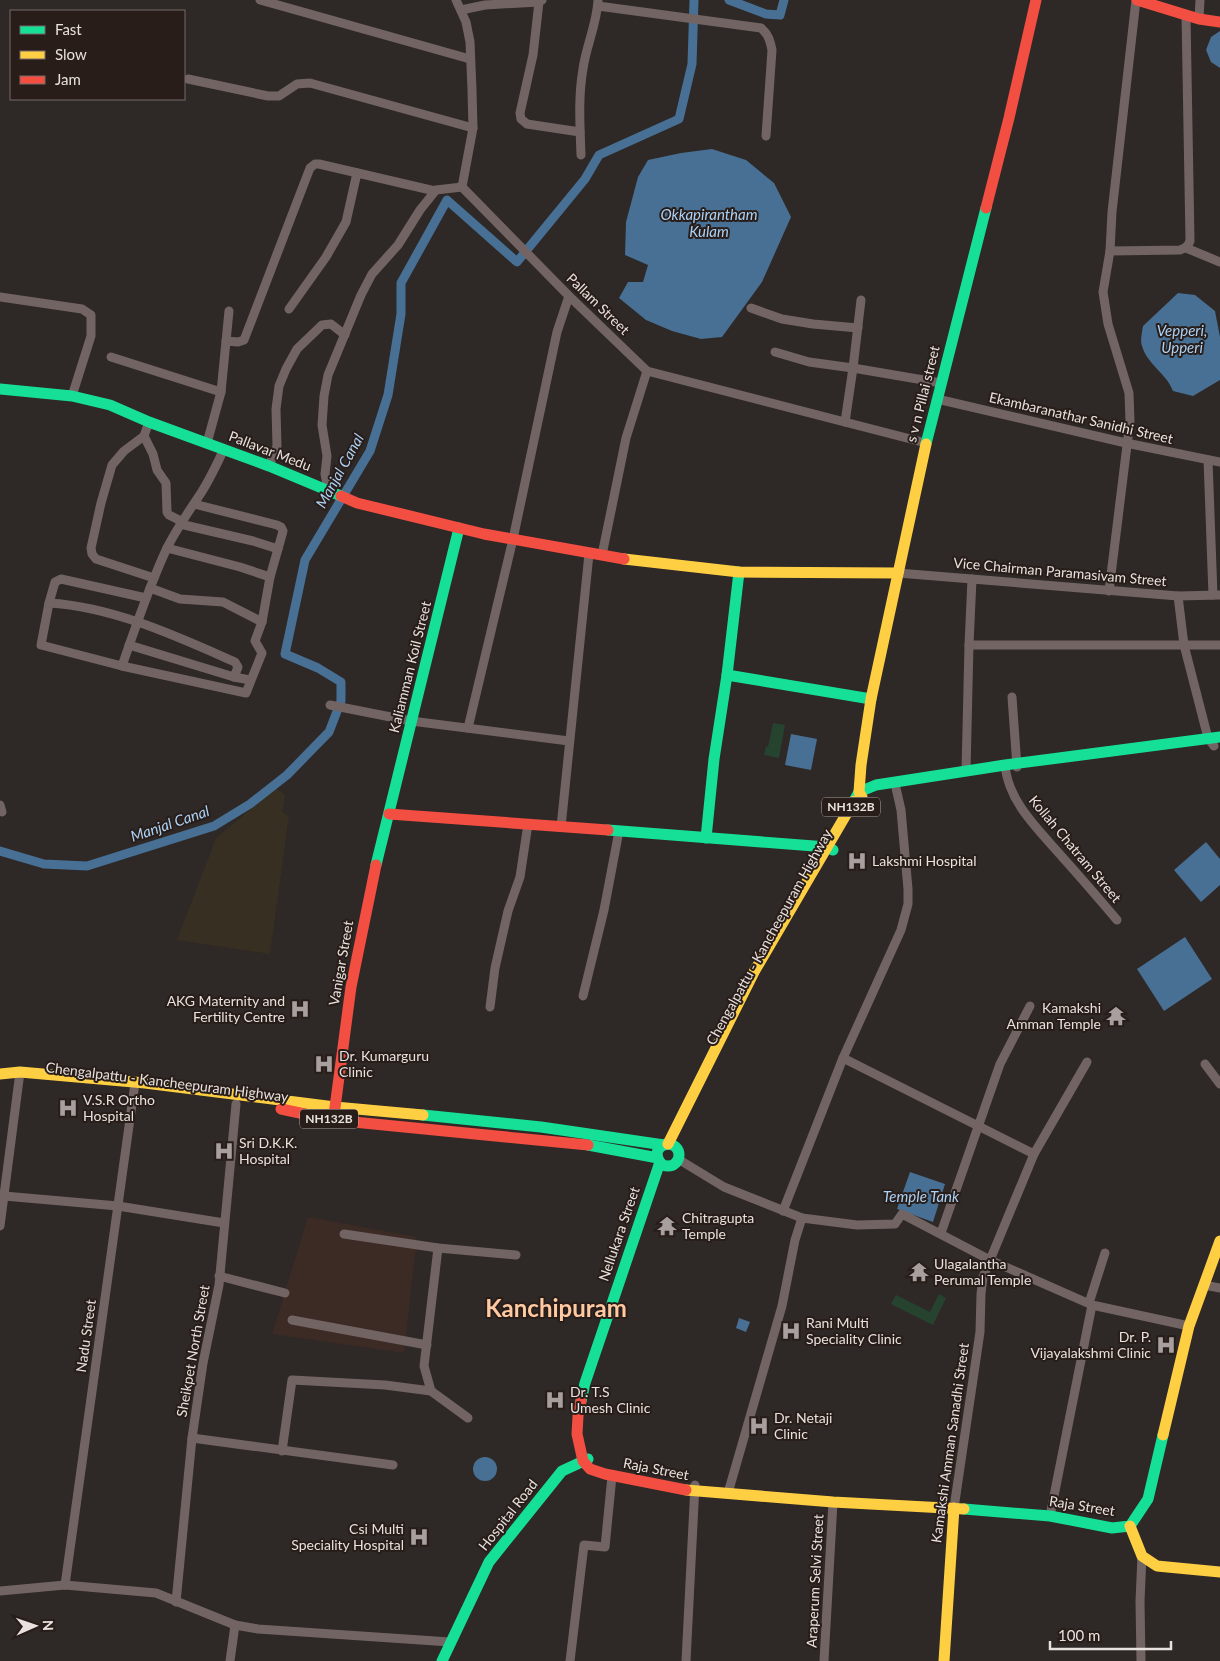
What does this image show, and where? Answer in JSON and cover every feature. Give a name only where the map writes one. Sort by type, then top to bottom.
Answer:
[{"type":"main road","name":"s v n Pillai street","points":[[861,796],[861,765],[871,699],[926,443],[1009,118],[1036,0]]},
{"type":"main road","points":[[1136,0],[1150,2],[1199,19],[1220,22]]},
{"type":"main road","name":"Pallavar Medu","points":[[0,389],[72,396],[110,405],[149,422],[270,466],[357,502],[459,528],[589,554],[642,562],[739,572],[898,573]]},
{"type":"main road","name":"Kaliamman Koil Street","points":[[389,814],[411,721],[441,609],[459,528]]},
{"type":"main road","points":[[706,838],[714,759],[728,675],[739,572]]},
{"type":"main road","points":[[728,675],[871,699]]},
{"type":"main road","name":"NH132B","points":[[861,796],[874,792],[1011,768],[1216,741]]},
{"type":"main road","points":[[861,765],[864,776],[876,786]]},
{"type":"main road","name":"NH132B","points":[[830,848],[861,796],[876,786],[966,771],[1011,768]]},
{"type":"main road","points":[[389,814],[830,848]]},
{"type":"main road","name":"Vanigar Street","points":[[333,1120],[353,970],[389,814]]},
{"type":"main road","name":"Chengalpattu - Kancheepuram Highway","points":[[669,1145],[830,848]]},
{"type":"main road","points":[[0,1074],[541,1127],[669,1145],[679,1153],[678,1159],[673,1165],[661,1162],[658,1152],[669,1145]]},
{"type":"main road","points":[[0,1081],[20,1076]]},
{"type":"main road","name":"Chengalpattu - Kancheepuram Highway","points":[[135,1086],[236,1104],[268,1107],[333,1120],[589,1145],[661,1162]]},
{"type":"main road","name":"Nellukara Street","points":[[586,1460],[583,1439],[586,1402],[661,1162]]},
{"type":"main road","name":"Raja Street","points":[[586,1460],[590,1469],[612,1476],[694,1489],[833,1502],[954,1508],[1050,1516],[1112,1528],[1130,1526],[1148,1499],[1189,1326],[1220,1240]]},
{"type":"main road","name":"Raja Street","points":[[586,1460],[606,1469],[694,1489]]},
{"type":"main road","name":"Hospital Road","points":[[442,1661],[489,1562],[562,1471],[586,1460]]},
{"type":"main road","name":"Kamakshi Amman Sanadhi Street","points":[[944,1661],[954,1508]]},
{"type":"main road","points":[[1130,1526],[1142,1556],[1157,1566],[1220,1572]]},
{"type":"street","points":[[260,0],[288,4],[470,59]]},
{"type":"street","points":[[226,341],[238,342],[244,340],[310,168],[315,164],[435,191],[462,187],[473,128],[470,42],[461,10],[456,0]]},
{"type":"street","points":[[1109,591],[1130,421],[1129,393],[1108,324],[1103,300],[1105,274],[1110,251],[1112,212],[1136,0]]},
{"type":"street","points":[[1199,19],[1200,0]]},
{"type":"street","points":[[461,10],[485,5],[541,1],[533,55],[520,112],[521,119],[527,124],[580,132]]},
{"type":"street","points":[[581,155],[579,103],[583,67],[598,3],[761,28],[770,39],[772,50],[766,136]]},
{"type":"street","points":[[1186,15],[1190,241],[1186,248]]},
{"type":"street","points":[[188,79],[268,96],[279,96],[297,84],[310,83],[473,128]]},
{"type":"street","points":[[289,309],[326,257],[346,222],[357,173]]},
{"type":"street","name":"Pallam Street","points":[[462,187],[569,296],[647,371],[926,443]]},
{"type":"street","points":[[328,490],[325,474],[327,456],[322,425],[328,375],[361,294],[372,274],[398,245],[420,210],[435,191]]},
{"type":"street","points":[[1110,251],[1150,252],[1186,248],[1220,262]]},
{"type":"street","points":[[468,728],[513,539],[557,332],[569,296]]},
{"type":"street","points":[[0,297],[82,309],[91,315],[91,336],[72,396]]},
{"type":"street","points":[[844,422],[861,300]]},
{"type":"street","points":[[750,308],[782,319],[858,328]]},
{"type":"street","points":[[207,443],[221,392],[229,311]]},
{"type":"street","points":[[270,466],[277,446],[276,409],[279,386],[286,369],[298,349],[322,325],[331,324],[345,334]]},
{"type":"street","points":[[775,352],[809,362],[941,383]]},
{"type":"street","points":[[111,357],[221,392]]},
{"type":"street","points":[[602,555],[626,438],[647,371]]},
{"type":"street","name":"Ekambaranathar Sanidhi Street","points":[[937,399],[1126,443],[1220,462]]},
{"type":"street","points":[[149,422],[144,436],[124,451],[112,465],[91,548],[92,554],[96,559],[154,578]]},
{"type":"street","points":[[144,436],[153,454],[157,470],[166,483],[167,512],[169,515],[181,523],[278,548]]},
{"type":"street","points":[[122,666],[137,621],[167,548],[214,470],[224,449]]},
{"type":"street","points":[[1208,460],[1216,595]]},
{"type":"street","points":[[146,598],[61,579],[55,582],[41,643],[43,646],[122,666],[246,693],[262,654],[255,641],[262,622],[270,577],[283,531],[281,527],[276,525],[194,504]]},
{"type":"street","points":[[167,548],[240,566],[270,577]]},
{"type":"street","points":[[561,826],[589,554]]},
{"type":"street","name":"Vice Chairman Paramasivam Street","points":[[898,573],[1178,596],[1216,595]]},
{"type":"street","points":[[966,771],[972,578]]},
{"type":"street","points":[[150,588],[180,599],[223,602],[262,622]]},
{"type":"street","points":[[1178,596],[1184,645],[1216,741]]},
{"type":"street","points":[[49,603],[68,604],[137,621],[234,662],[238,667],[234,678]]},
{"type":"street","points":[[130,645],[234,678],[250,680]]},
{"type":"street","points":[[969,645],[1220,645]]},
{"type":"street","name":"Kollah Chatram Street","points":[[1012,697],[1011,768],[1013,793],[1030,820],[1118,920]]},
{"type":"street","points":[[330,705],[411,721],[569,741]]},
{"type":"street","points":[[783,1211],[843,1058],[901,930],[908,904],[906,849],[896,788]]},
{"type":"street","points":[[490,1008],[495,968],[508,911],[520,877],[528,824]]},
{"type":"street","points":[[583,996],[604,910],[619,831]]},
{"type":"street","points":[[941,1233],[1000,1064],[1030,1006]]},
{"type":"street","points":[[843,1058],[1034,1154]]},
{"type":"street","name":"Kamakshi Amman Sanadhi Street","points":[[954,1508],[980,1332],[983,1277],[1034,1154],[1087,1062]]},
{"type":"street","points":[[1205,1064],[1220,1084]]},
{"type":"street","points":[[0,1226],[20,1076]]},
{"type":"street","name":"Nadu Street","points":[[65,1585],[135,1086]]},
{"type":"street","name":"Sheikpet North Street","points":[[176,1602],[192,1438],[203,1362],[220,1276],[236,1104]]},
{"type":"street","points":[[678,1159],[724,1187],[802,1218],[857,1225],[896,1224],[902,1214],[990,1260],[1091,1304],[1189,1326]]},
{"type":"street","points":[[4,1196],[118,1206],[224,1223]]},
{"type":"street","points":[[728,1493],[782,1306],[795,1240],[802,1218]]},
{"type":"street","points":[[344,1234],[438,1248],[516,1255]]},
{"type":"street","points":[[431,1392],[424,1366],[438,1248]]},
{"type":"street","points":[[1050,1516],[1091,1304],[1105,1253]]},
{"type":"street","points":[[220,1276],[285,1293]]},
{"type":"street","points":[[1204,1285],[1220,1288]]},
{"type":"street","points":[[292,1320],[427,1345]]},
{"type":"street","points":[[282,1451],[292,1380],[385,1385],[431,1392],[468,1418]]},
{"type":"street","points":[[192,1438],[393,1465]]},
{"type":"street","points":[[570,1661],[584,1545],[605,1547],[612,1476]]},
{"type":"street","points":[[686,1661],[694,1489]]},
{"type":"street","name":"Araperum Selvi Street","points":[[824,1661],[833,1502]]},
{"type":"street","points":[[1141,1661],[1140,1601],[1142,1556]]},
{"type":"street","points":[[0,1592],[65,1585],[156,1593],[235,1625],[258,1629],[450,1642]]},
{"type":"street","points":[[230,1661],[235,1625]]},
{"type":"shaded area","points":[[276,788],[285,795],[282,812],[289,816],[270,954],[177,940],[216,838]]},
{"type":"shaded area","points":[[308,1217],[417,1237],[404,1353],[272,1334]]},
{"type":"green space","points":[[773,723],[785,725],[779,758],[764,755],[766,746],[768,747]]},
{"type":"green space","points":[[939,1294],[946,1298],[933,1325],[891,1304],[896,1295],[930,1312]]},
{"type":"water","points":[[1220,31],[1220,68],[1211,62],[1206,50],[1211,37]]},
{"type":"water","name":"Okkapirantham Kulam","points":[[712,149],[746,160],[774,183],[791,217],[762,282],[722,337],[701,339],[672,331],[646,320],[619,298],[628,282],[643,282],[648,265],[625,255],[626,222],[638,177],[648,160]]},
{"type":"water","name":"Vepperi, Upperi","points":[[1178,293],[1195,295],[1215,311],[1220,337],[1220,380],[1193,396],[1173,391],[1166,379],[1148,358],[1141,344],[1143,326]]},
{"type":"water","points":[[791,734],[817,739],[811,770],[785,765]]},
{"type":"water","points":[[1206,842],[1220,859],[1220,885],[1201,902],[1174,870]]},
{"type":"water","points":[[1185,937],[1212,979],[1164,1011],[1137,969]]},
{"type":"water","name":"Temple Tank","points":[[910,1172],[945,1184],[933,1222],[897,1209]]},
{"type":"water","points":[[739,1318],[750,1322],[746,1332],[736,1328]]},
{"type":"water","points":[[480,1457],[490,1457],[497,1464],[497,1474],[490,1481],[480,1481],[473,1474],[473,1464]]},
{"type":"waterway","name":"Manjal Canal","points":[[0,851],[44,864],[87,866],[214,826],[250,804],[287,775],[329,732],[341,701],[341,682],[318,668],[285,654],[305,560],[370,451],[388,395],[401,314],[401,283],[447,200],[517,262],[585,179],[599,155],[679,119],[692,64],[694,0]]},
{"type":"waterway","name":"Manjal Canal","points":[[729,0],[766,14],[780,15],[784,0]]},
{"type":"traffic: fast","points":[[926,444],[986,208]]},
{"type":"traffic: fast","points":[[0,389],[72,396],[110,405],[149,422],[269,466],[341,496]]},
{"type":"traffic: fast","points":[[376,865],[459,528]]},
{"type":"traffic: fast","points":[[727,675],[739,572]]},
{"type":"traffic: fast","points":[[706,838],[714,759],[727,675],[871,699]]},
{"type":"traffic: fast","points":[[854,801],[859,792],[876,785],[1005,765],[1220,737]]},
{"type":"traffic: fast","points":[[608,830],[827,847],[833,850]]},
{"type":"traffic: fast","points":[[423,1115],[541,1127],[664,1145]]},
{"type":"traffic: fast","points":[[668,1144],[676,1147],[679,1155],[676,1163],[668,1166],[660,1163],[657,1155],[660,1147],[668,1144]]},
{"type":"traffic: fast","points":[[588,1145],[658,1158]]},
{"type":"traffic: fast","points":[[581,1401],[585,1383],[660,1162]]},
{"type":"traffic: fast","points":[[964,1509],[1050,1516],[1112,1528],[1130,1526],[1148,1499],[1163,1435]]},
{"type":"traffic: fast","points":[[442,1661],[489,1562],[562,1471],[588,1459]]},
{"type":"traffic: slow","points":[[862,797],[859,792],[861,765],[871,699],[926,444]]},
{"type":"traffic: slow","points":[[624,559],[739,572],[898,573]]},
{"type":"traffic: slow","points":[[668,1144],[754,972],[854,801]]},
{"type":"traffic: slow","points":[[0,1074],[20,1072],[145,1083],[335,1107],[423,1115]]},
{"type":"traffic: slow","points":[[1163,1435],[1189,1326],[1220,1241]]},
{"type":"traffic: slow","points":[[686,1490],[833,1502],[964,1509]]},
{"type":"traffic: slow","points":[[944,1661],[954,1508]]},
{"type":"traffic: slow","points":[[1130,1526],[1142,1556],[1157,1566],[1220,1572]]},
{"type":"traffic: jam","points":[[986,208],[1036,0]]},
{"type":"traffic: jam","points":[[1137,0],[1199,19],[1220,22]]},
{"type":"traffic: jam","points":[[341,496],[357,503],[484,534],[624,559]]},
{"type":"traffic: jam","points":[[389,814],[608,830]]},
{"type":"traffic: jam","points":[[334,1115],[351,987],[376,865]]},
{"type":"traffic: jam","points":[[281,1109],[333,1120],[588,1145]]},
{"type":"traffic: jam","points":[[581,1401],[577,1434],[583,1461],[590,1469],[605,1474],[686,1490]]},
{"type":"place","name":"Lakshmi Hospital","points":[[857,861]]},
{"type":"place","name":"AKG Maternity and Fertility Centre","points":[[300,1009]]},
{"type":"place","name":"Kamakshi Amman Temple","points":[[1116,1016]]},
{"type":"place","name":"Dr. Kumarguru Clinic","points":[[324,1064]]},
{"type":"place","name":"V.S.R Ortho Hospital","points":[[68,1108]]},
{"type":"place","name":"Sri D.K.K. Hospital","points":[[224,1151]]},
{"type":"place","name":"Chitragupta Temple","points":[[667,1226]]},
{"type":"place","name":"Ulagalantha Perumal Temple","points":[[919,1272]]},
{"type":"place","name":"Rani Multi Speciality Clinic","points":[[791,1331]]},
{"type":"place","name":"Dr. P. Vijayalakshmi Clinic","points":[[1166,1345]]},
{"type":"place","name":"Dr. T.S Umesh Clinic","points":[[555,1400]]},
{"type":"place","name":"Dr. Netaji Clinic","points":[[759,1426]]},
{"type":"place","name":"Csi Multi Speciality Hospital","points":[[419,1537]]},
{"type":"district","name":"Kanchipuram","points":[[556,1309]]}]
